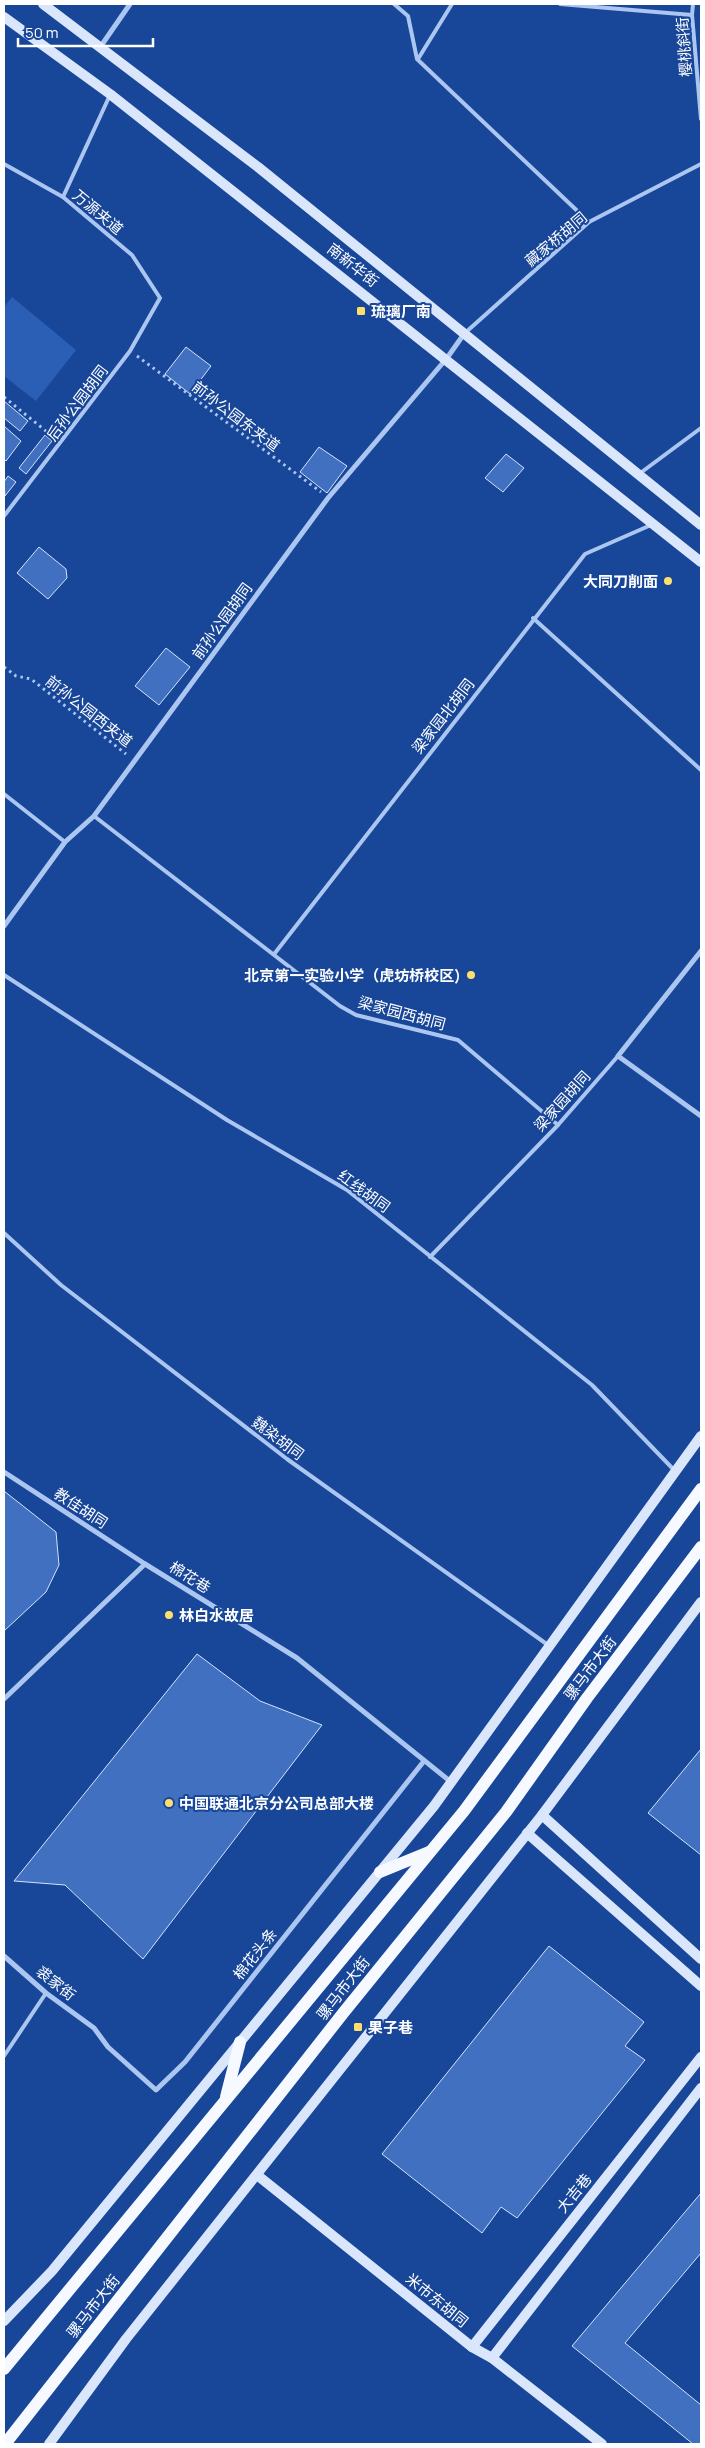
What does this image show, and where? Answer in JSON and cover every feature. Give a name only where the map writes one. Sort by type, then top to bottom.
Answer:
[{"type":"main road","name":"骡马市大街","points":[[4,2368],[464,1811],[701,1489]]},
{"type":"main road","name":"骡马市大街","points":[[5,2444],[362,1989],[506,1812],[587,1698],[701,1547]]},
{"type":"main road","points":[[380,1872],[431,1851]]},
{"type":"main road","points":[[225,2101],[240,2042]]},
{"type":"street","name":"南新华街","points":[[43,4],[101,46],[258,167],[701,525]]},
{"type":"street","points":[[101,46],[130,4]]},
{"type":"street","name":"南新华街","points":[[4,17],[110,94],[447,358],[701,562]]},
{"type":"street","name":"前孙公园胡同","points":[[4,926],[65,842],[94,816],[328,498],[447,358],[464,334]]},
{"type":"street","name":"梁家园胡同","points":[[618,1056],[701,952]]},
{"type":"street","points":[[618,1056],[701,1116]]},
{"type":"street","points":[[4,2321],[52,2270],[434,1806],[701,1436]]},
{"type":"street","name":"教佳胡同","points":[[4,1472],[145,1564]]},
{"type":"street","points":[[4,1700],[145,1564]]},
{"type":"street","name":"棉花巷","points":[[145,1564],[297,1658],[451,1782]]},
{"type":"street","points":[[49,2444],[126,2339],[542,1815],[701,1602]]},
{"type":"street","name":"棉花头条","points":[[94,2028],[108,2047],[156,2090],[185,2062],[424,1761]]},
{"type":"street","points":[[542,1815],[701,1959]]},
{"type":"street","points":[[527,1832],[701,1986]]},
{"type":"street","name":"裘家街","points":[[4,1956],[46,1993],[94,2028]]},
{"type":"street","name":"大吉巷","points":[[472,2347],[701,2057]]},
{"type":"street","points":[[492,2358],[701,2088]]},
{"type":"street","name":"米市东胡同","points":[[257,2175],[472,2347],[492,2358],[602,2444]]},
{"type":"lane","points":[[394,4],[408,16],[418,59],[589,222]]},
{"type":"lane","points":[[418,59],[452,4]]},
{"type":"lane","points":[[560,4],[692,15]]},
{"type":"lane","name":"樱桃斜街","points":[[693,4],[692,15],[701,119]]},
{"type":"lane","points":[[63,197],[110,94]]},
{"type":"lane","name":"万源夹道","points":[[4,164],[63,197],[132,255],[160,298]]},
{"type":"lane","name":"藏家桥胡同","points":[[464,334],[589,222],[701,164]]},
{"type":"lane","name":"后孙公园胡同","points":[[4,516],[130,351],[160,298]]},
{"type":"lane","points":[[638,476],[701,428]]},
{"type":"lane","name":"梁家园北胡同","points":[[274,953],[533,618],[585,554],[653,523]]},
{"type":"lane","points":[[533,618],[701,770]]},
{"type":"lane","points":[[4,794],[65,842]]},
{"type":"lane","name":"梁家园西胡同","points":[[94,816],[274,953],[340,1006],[356,1015],[458,1040],[558,1125]]},
{"type":"lane","name":"红线胡同","points":[[4,975],[227,1120],[347,1190],[592,1385],[675,1472]]},
{"type":"lane","name":"梁家园胡同","points":[[430,1257],[558,1125],[618,1056]]},
{"type":"lane","name":"魏染胡同","points":[[4,1233],[61,1285],[287,1459],[550,1646]]},
{"type":"lane","points":[[4,2056],[46,1993]]},
{"type":"path","name":"前孙公园东夹道","points":[[130,351],[328,498]]},
{"type":"path","points":[[4,397],[60,443]]},
{"type":"path","name":"前孙公园西夹道","points":[[4,667],[16,676],[31,679],[134,761]]},
{"type":"shaded area","points":[[12,297],[76,350],[36,401],[4,376],[4,307]]},
{"type":"building","points":[[186,347],[211,366],[190,394],[165,374]]},
{"type":"building","points":[[4,401],[28,421],[20,431],[4,418]]},
{"type":"building","points":[[4,426],[21,441],[6,461],[4,459]]},
{"type":"building","points":[[45,435],[52,441],[26,474],[19,468]]},
{"type":"building","points":[[319,447],[347,466],[327,493],[300,472]]},
{"type":"building","points":[[506,454],[524,468],[503,492],[485,478]]},
{"type":"building","points":[[8,476],[16,482],[5,496],[4,482]]},
{"type":"building","points":[[39,547],[66,569],[67,578],[48,599],[17,573]]},
{"type":"building","points":[[166,648],[190,667],[159,705],[135,686]]},
{"type":"building","points":[[4,1491],[56,1532],[59,1565],[46,1592],[4,1631]]},
{"type":"building","name":"中国联通北京分公司总部大楼","points":[[197,1654],[260,1701],[322,1725],[143,1959],[65,1885],[14,1881]]},
{"type":"building","points":[[701,1749],[701,1855],[648,1813]]},
{"type":"building","points":[[549,1946],[644,2022],[625,2046],[645,2060],[517,2218],[501,2207],[482,2233],[382,2154]]},
{"type":"building","points":[[701,2193],[701,2253],[625,2343],[701,2405],[701,2444],[693,2444],[572,2346]]},
{"type":"place","name":"琉璃厂南","points":[[361,311]]},
{"type":"place","name":"大同刀削面","points":[[668,581]]},
{"type":"place","name":"北京第一实验小学（虎坊桥校区)","points":[[471,975]]},
{"type":"place","name":"林白水故居","points":[[169,1615]]},
{"type":"place","name":"中国联通北京分公司总部大楼","points":[[169,1803]]},
{"type":"place","name":"果子巷","points":[[358,2027]]}]
